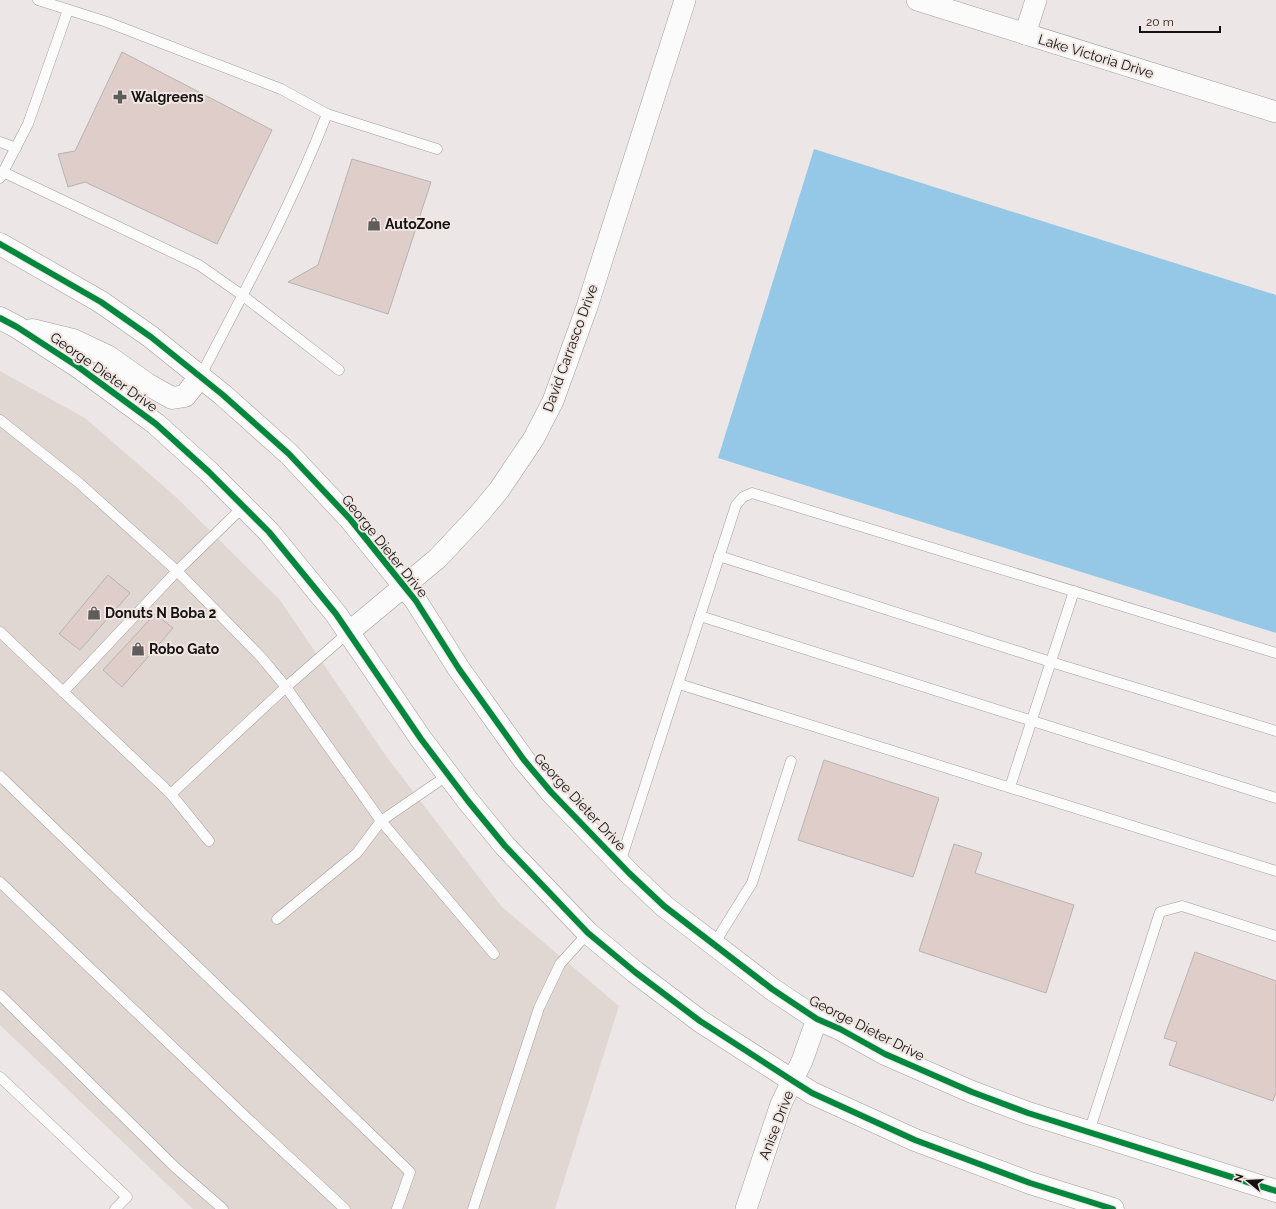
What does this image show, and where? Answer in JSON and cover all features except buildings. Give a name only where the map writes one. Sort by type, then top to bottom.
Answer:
[{"type":"main road","name":"George Dieter Drive","points":[[0,244],[101,302],[151,337],[224,395],[289,454],[350,519],[416,601],[459,669],[524,760],[551,792],[664,906],[772,989],[817,1020],[840,1029],[885,1054],[972,1092],[1028,1112],[1276,1191]]},
{"type":"main road","name":"George Dieter Drive","points":[[8,322],[77,366],[156,424],[210,472],[269,532],[336,614],[421,739],[468,801],[505,846],[588,933],[700,1021],[812,1092],[916,1140],[1030,1184],[1113,1209]]},
{"type":"main road","points":[[8,322],[80,343],[109,357],[147,384],[172,398],[185,396],[200,377]]},
{"type":"street","name":"David Carrasco Drive","points":[[349,632],[438,558],[480,513],[499,490],[534,438],[553,400],[587,307],[685,0]]},
{"type":"street","name":"Lake Victoria Drive","points":[[916,0],[1276,112]]},
{"type":"street","points":[[1025,34],[1036,0]]},
{"type":"street","name":"Anise Drive","points":[[746,1209],[781,1104],[802,1061],[817,1020]]},
{"type":"lane","points":[[38,0],[107,22],[281,89],[327,114],[437,149]]},
{"type":"lane","points":[[68,10],[28,124],[1,175],[199,265],[242,295],[339,370]]},
{"type":"lane","points":[[200,377],[273,238],[327,114]]},
{"type":"lane","points":[[0,142],[16,148]]},
{"type":"lane","points":[[0,420],[78,482],[177,571],[261,657],[286,687],[381,821],[494,954]]},
{"type":"lane","points":[[620,863],[736,504],[743,497],[752,493],[1276,652]]},
{"type":"lane","points":[[63,692],[177,571],[244,506]]},
{"type":"lane","points":[[719,556],[1051,662],[1276,731]]},
{"type":"lane","points":[[1010,787],[1074,591]]},
{"type":"lane","points":[[700,616],[1276,798]]},
{"type":"lane","points":[[0,632],[171,794],[209,841]]},
{"type":"lane","points":[[171,794],[286,687],[349,632]]},
{"type":"lane","points":[[679,684],[1276,871]]},
{"type":"lane","points":[[714,944],[752,883],[791,761]]},
{"type":"lane","points":[[277,919],[357,853],[381,821],[448,774]]},
{"type":"lane","points":[[0,776],[410,1172],[397,1209]]},
{"type":"lane","points":[[0,882],[251,1122],[345,1209]]},
{"type":"lane","points":[[1090,1132],[1160,912],[1182,906],[1276,936]]},
{"type":"lane","points":[[473,1209],[539,1008],[560,964],[588,933]]},
{"type":"lane","points":[[0,995],[177,1168],[223,1209]]},
{"type":"lane","points":[[0,1077],[127,1197],[115,1209]]},
{"type":"shaded area","points":[[0,371],[85,418],[176,497],[280,600],[386,756],[501,906],[619,1006],[555,1209],[193,1209],[0,1025]]},
{"type":"water","points":[[814,149],[1276,295],[1276,633],[718,458]]},
{"type":"cycle path","points":[[0,244],[101,302],[151,337],[223,395],[289,454],[350,519],[416,601],[459,669],[524,760],[551,792],[629,873],[664,906],[772,989],[817,1019],[840,1029],[885,1054],[972,1092],[1028,1113],[1276,1191]]},
{"type":"cycle path","points":[[0,318],[17,327],[77,366],[156,424],[209,472],[269,532],[336,614],[421,739],[468,801],[505,846],[588,933],[635,972],[700,1021],[812,1093],[915,1140],[1030,1183],[1113,1209]]},
{"type":"place","name":"Walgreens","points":[[120,97]]},
{"type":"place","name":"AutoZone","points":[[374,224]]},
{"type":"place","name":"Donuts N Boba 2","points":[[94,613]]},
{"type":"place","name":"Robo Gato","points":[[138,649]]}]
